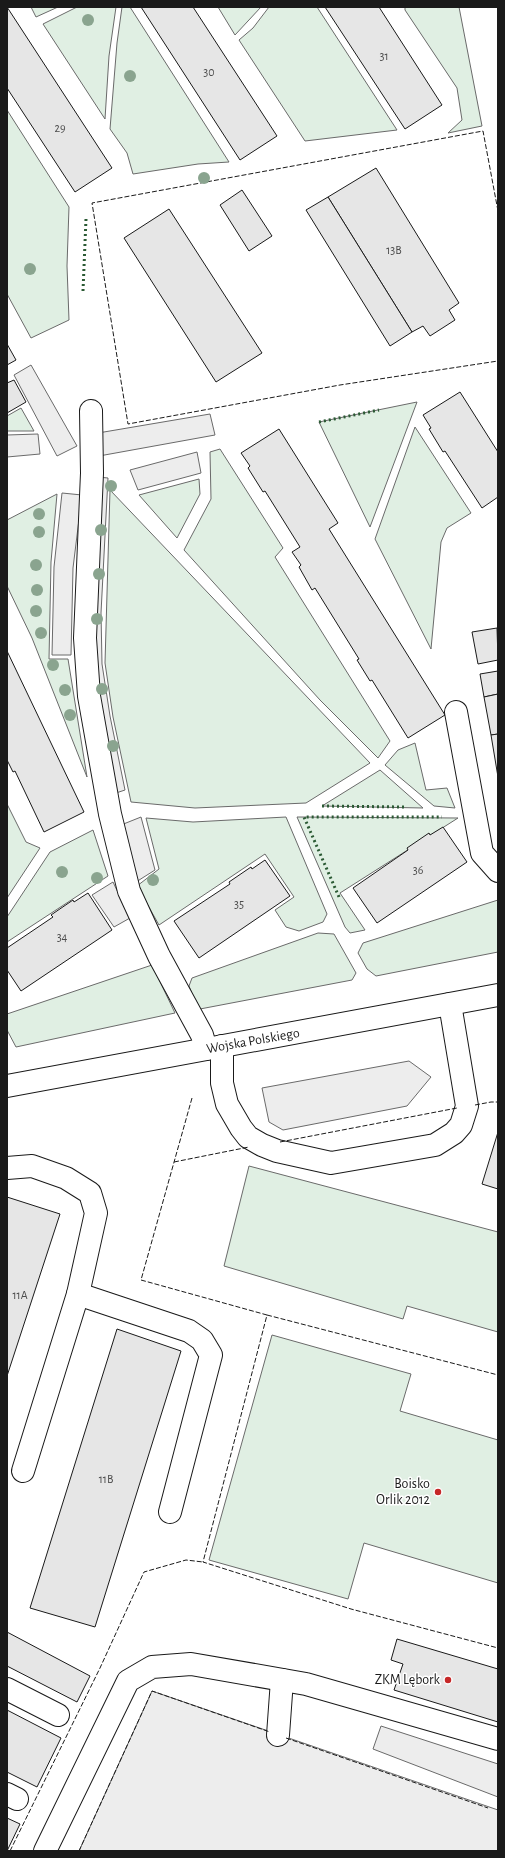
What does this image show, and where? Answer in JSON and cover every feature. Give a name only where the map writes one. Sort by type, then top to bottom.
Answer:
[{"type":"street","points":[[91,411],[92,473],[84,638],[90,704],[110,814],[129,891],[160,956],[202,1035],[214,1048],[227,1104],[240,1128],[248,1137],[277,1151],[331,1163],[435,1145],[454,1133],[461,1124],[467,1106],[450,1004]]},
{"type":"street","points":[[456,712],[482,853],[498,871]]},
{"type":"street","name":"Wojska Polskiego","points":[[7,1086],[498,995]]},
{"type":"street","points":[[7,1168],[32,1166],[66,1178],[90,1193],[96,1213],[78,1294],[24,1471]]},
{"type":"street","points":[[78,1294],[189,1331],[202,1340],[211,1355],[170,1512]]},
{"type":"street","points":[[45,1851],[128,1681],[152,1667],[191,1664],[306,1684],[498,1739]]},
{"type":"street","points":[[278,1735],[282,1680]]},
{"type":"street","points":[[7,1689],[58,1715]]},
{"type":"green space","points":[[31,7],[58,7],[36,17]]},
{"type":"green space","points":[[77,7],[116,7],[109,56],[105,119],[43,24]]},
{"type":"green space","points":[[122,7],[130,7],[229,162],[198,164],[133,174],[127,153],[110,129],[117,43]]},
{"type":"green space","points":[[218,7],[261,7],[235,35]]},
{"type":"green space","points":[[269,7],[317,7],[397,130],[305,141],[239,40],[253,28]]},
{"type":"green space","points":[[405,7],[459,7],[482,126],[448,133],[462,120],[457,88],[405,10]]},
{"type":"green space","points":[[7,110],[69,207],[67,266],[69,320],[31,338],[7,294]]},
{"type":"green space","points":[[417,402],[370,527],[319,422]]},
{"type":"green space","points":[[21,408],[34,431],[7,431],[7,416]]},
{"type":"green space","points":[[415,427],[471,513],[447,528],[441,542],[431,649],[375,539]]},
{"type":"green space","points":[[220,449],[283,548],[275,557],[390,741],[378,758],[320,700],[184,550],[211,499],[210,452]]},
{"type":"green space","points":[[199,479],[200,494],[177,538],[139,495]]},
{"type":"green space","points":[[110,490],[370,763],[306,803],[195,808],[131,802],[113,717],[105,663]]},
{"type":"green space","points":[[57,494],[51,562],[49,659],[68,659],[87,777],[32,638],[7,586],[7,520]]},
{"type":"green space","points":[[415,743],[426,790],[447,788],[455,808],[434,806],[385,765],[398,750]]},
{"type":"green space","points":[[380,770],[423,808],[322,806]]},
{"type":"green space","points":[[7,804],[26,842],[40,848],[7,898]]},
{"type":"green space","points":[[286,817],[327,914],[323,922],[299,931],[286,927],[275,910],[294,897],[265,854],[159,925],[137,886],[159,869],[146,818],[193,822]]},
{"type":"green space","points":[[297,817],[458,818],[340,893],[365,930],[350,933],[345,927]]},
{"type":"green space","points":[[93,830],[108,876],[7,942],[7,917],[50,852]]},
{"type":"green space","points":[[498,900],[498,952],[376,976],[367,969],[358,953],[363,943]]},
{"type":"green space","points":[[318,933],[334,934],[356,973],[352,980],[200,1009],[194,999],[189,986],[192,978]]},
{"type":"green space","points":[[152,965],[175,1013],[16,1047],[7,1030],[7,1014]]},
{"type":"green space","points":[[249,1166],[498,1232],[498,1332],[407,1306],[403,1319],[224,1266]]},
{"type":"green space","points":[[272,1335],[411,1374],[400,1411],[498,1440],[498,1583],[364,1543],[348,1599],[209,1560]]},
{"type":"shaded area","points":[[31,365],[77,446],[57,456],[14,375]]},
{"type":"shaded area","points":[[210,414],[215,435],[99,456],[98,433]]},
{"type":"shaded area","points":[[38,434],[40,454],[7,457],[7,435]]},
{"type":"shaded area","points":[[197,452],[201,473],[138,490],[130,470]]},
{"type":"shaded area","points":[[98,477],[108,478],[101,613],[102,664],[110,716],[125,790],[116,793],[93,666]]},
{"type":"shaded area","points":[[62,493],[82,495],[73,568],[71,655],[52,655],[54,567]]},
{"type":"shaded area","points":[[141,817],[155,870],[136,882],[121,825]]},
{"type":"shaded area","points":[[113,882],[130,918],[114,927],[92,895]]},
{"type":"shaded area","points":[[409,1061],[431,1077],[407,1106],[283,1130],[269,1122],[262,1088]]},
{"type":"shaded area","points":[[152,1691],[498,1810],[498,1851],[79,1851]]},
{"type":"shaded area","points":[[381,1726],[498,1764],[498,1797],[373,1749]]},
{"type":"building","points":[[7,7],[112,168],[75,192],[7,88]]},
{"type":"building","points":[[141,7],[193,7],[277,136],[240,160]]},
{"type":"building","points":[[325,7],[379,7],[442,105],[405,129]]},
{"type":"building","points":[[376,168],[459,303],[449,310],[455,320],[430,336],[423,326],[412,332],[328,197]]},
{"type":"building","points":[[242,190],[272,236],[249,251],[220,205]]},
{"type":"building","points":[[328,197],[412,332],[390,346],[306,210]]},
{"type":"building","points":[[169,209],[262,353],[216,382],[124,238]]},
{"type":"building","points":[[7,344],[16,360],[7,365]]},
{"type":"building","points":[[14,380],[26,402],[7,413],[7,383]]},
{"type":"building","points":[[460,392],[498,452],[498,497],[482,508],[445,451],[443,452],[429,429],[431,428],[423,415]]},
{"type":"building","points":[[279,429],[338,523],[329,529],[445,715],[408,738],[372,680],[370,681],[357,660],[359,659],[315,588],[312,590],[299,567],[301,565],[292,552],[300,547],[265,491],[263,492],[248,468],[250,466],[241,453]]},
{"type":"building","points":[[497,628],[498,660],[478,664],[472,632]]},
{"type":"building","points":[[7,651],[84,812],[44,832],[15,771],[13,772],[7,760]]},
{"type":"building","points":[[498,671],[498,694],[484,697],[480,674]]},
{"type":"building","points":[[498,694],[498,734],[491,735],[484,697]]},
{"type":"building","points":[[498,734],[498,777],[491,735]]},
{"type":"building","points":[[443,827],[467,862],[377,923],[353,888],[408,850],[407,848],[429,833],[430,835]]},
{"type":"building","points":[[265,860],[290,896],[199,958],[174,921],[230,884],[229,882],[251,867],[252,869]]},
{"type":"building","points":[[88,893],[112,930],[21,991],[7,970],[7,948],[53,917],[51,915],[73,900],[74,902]]},
{"type":"building","points":[[498,1132],[498,1189],[482,1184]]},
{"type":"building","points":[[7,1197],[60,1214],[7,1376]]},
{"type":"building","points":[[117,1329],[181,1351],[95,1627],[30,1608]]},
{"type":"building","points":[[7,1632],[90,1676],[77,1702],[7,1666]]},
{"type":"building","name":"ZKM Lębork","points":[[397,1639],[498,1669],[498,1722],[394,1690],[403,1664],[391,1660]]},
{"type":"building","points":[[7,1710],[61,1738],[37,1787],[7,1772]]},
{"type":"building","points":[[7,1818],[20,1824],[7,1851]]},
{"type":"hedge","points":[[83,291],[86,219]]},
{"type":"hedge","points":[[319,422],[379,410]]},
{"type":"hedge","points":[[322,806],[404,807]]},
{"type":"hedge","points":[[339,897],[304,817],[442,817]]},
{"type":"fence","points":[[498,211],[483,131],[92,203],[128,424],[340,385],[498,361]]},
{"type":"fence","points":[[192,1098],[141,1280],[267,1315],[203,1562],[351,1609],[498,1648]]},
{"type":"fence","points":[[475,1105],[498,1102]]},
{"type":"fence","points":[[280,1142],[457,1108]]},
{"type":"fence","points":[[174,1162],[249,1147]]},
{"type":"fence","points":[[267,1315],[498,1375]]},
{"type":"fence","points":[[10,1851],[100,1668],[144,1572],[186,1560],[203,1562]]},
{"type":"fence","points":[[79,1851],[152,1691],[270,1732]]},
{"type":"fence","points":[[286,1738],[488,1808]]},
{"type":"place","name":"Boisko Orlik 2012","points":[[438,1492]]},
{"type":"place","name":"ZKM Lębork","points":[[448,1680]]}]
